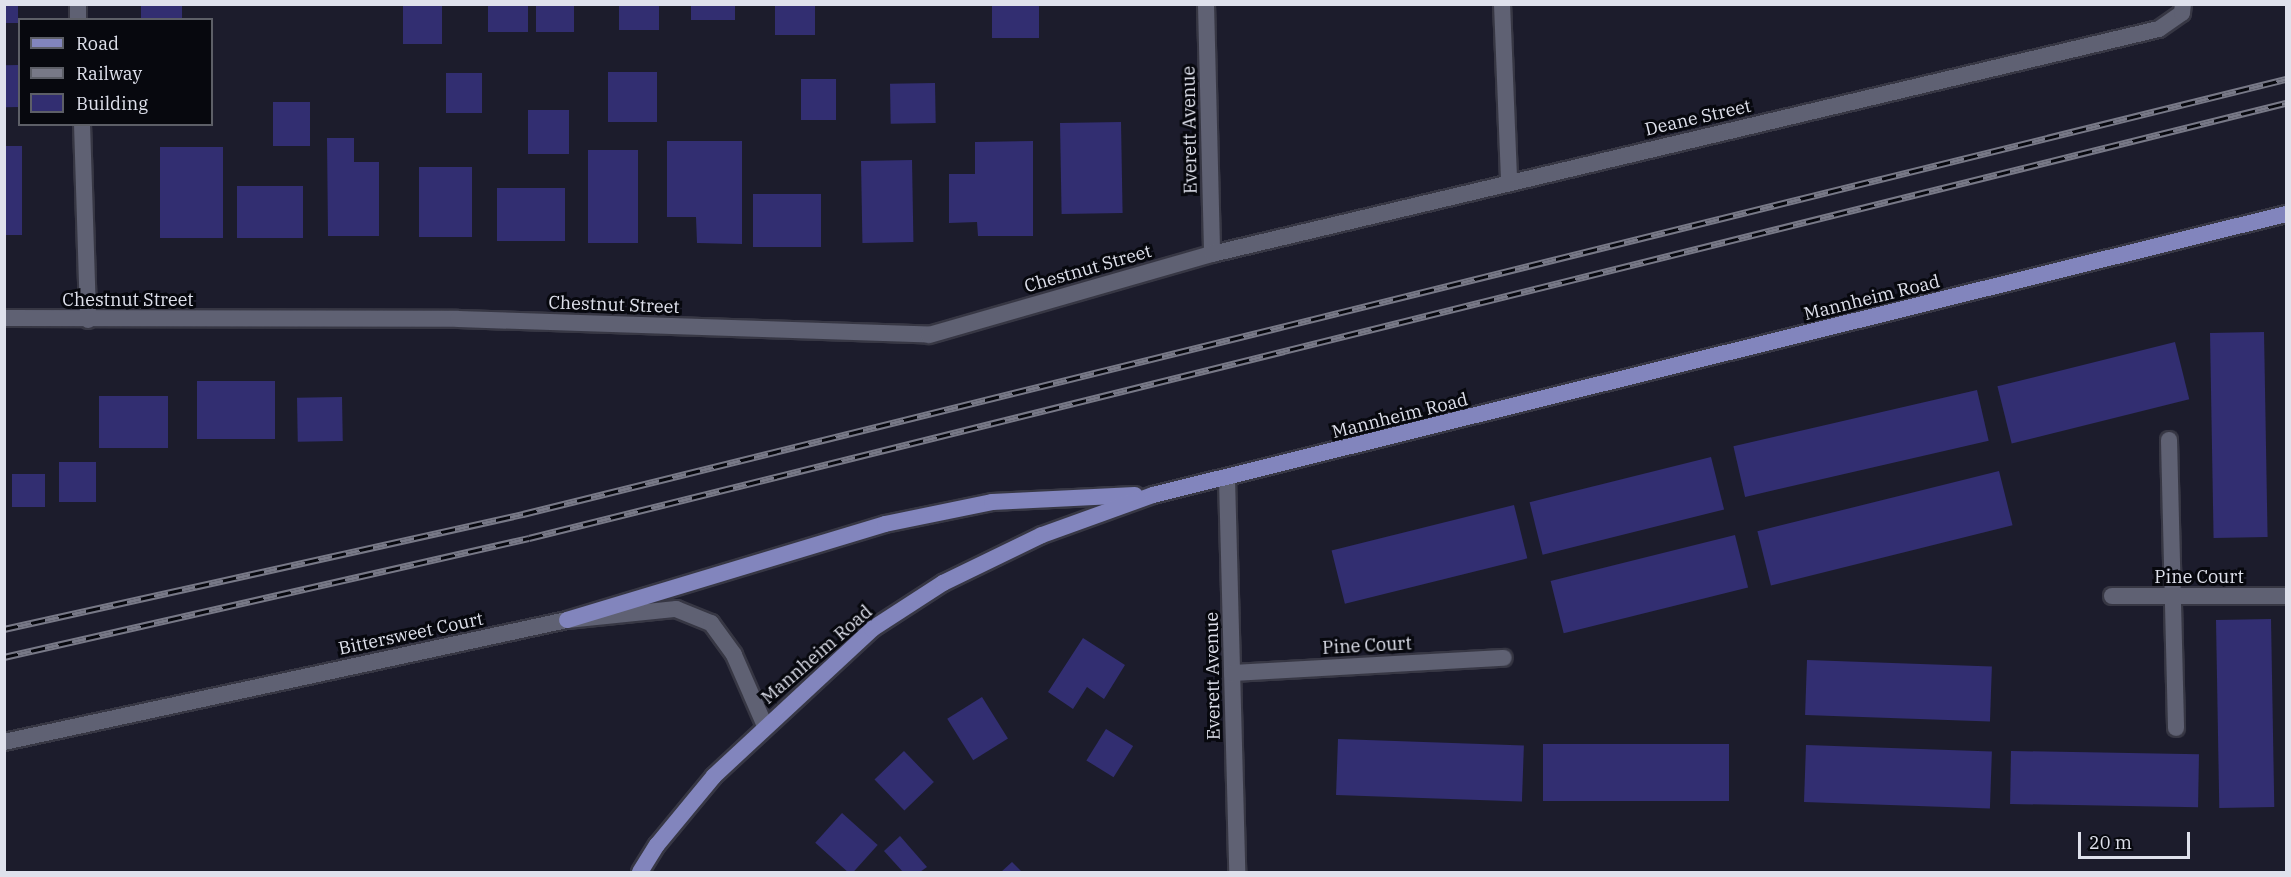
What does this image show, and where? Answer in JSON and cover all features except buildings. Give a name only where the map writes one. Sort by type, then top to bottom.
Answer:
[{"type":"main road","name":"Mannheim Road","points":[[640,873],[657,845],[714,776],[765,726],[872,629],[944,583],[1042,535],[1154,495],[2286,214]]},
{"type":"main road","points":[[567,620],[885,524],[992,502],[1154,495]]},
{"type":"street","name":"Everett Avenue","points":[[1206,4],[1212,254]]},
{"type":"street","points":[[1502,4],[1509,182]]},
{"type":"street","name":"Deane Street","points":[[1212,254],[2159,29],[2182,13],[2183,4]]},
{"type":"street","points":[[82,126],[88,320]]},
{"type":"street","name":"Chestnut Street","points":[[4,318],[88,320],[458,319],[929,335],[1212,254]]},
{"type":"street","points":[[2169,440],[2176,728]]},
{"type":"street","name":"Everett Avenue","points":[[1227,478],[1237,873]]},
{"type":"street","name":"Pine Court","points":[[2112,596],[2286,596]]},
{"type":"street","name":"Bittersweet Court","points":[[4,742],[567,620],[676,609],[693,613],[711,623],[734,655],[765,726]]},
{"type":"street","name":"Pine Court","points":[[1232,673],[1504,658]]},
{"type":"railway","points":[[4,629],[523,514],[2286,79]]},
{"type":"railway","points":[[4,657],[529,538],[2286,103]]}]
